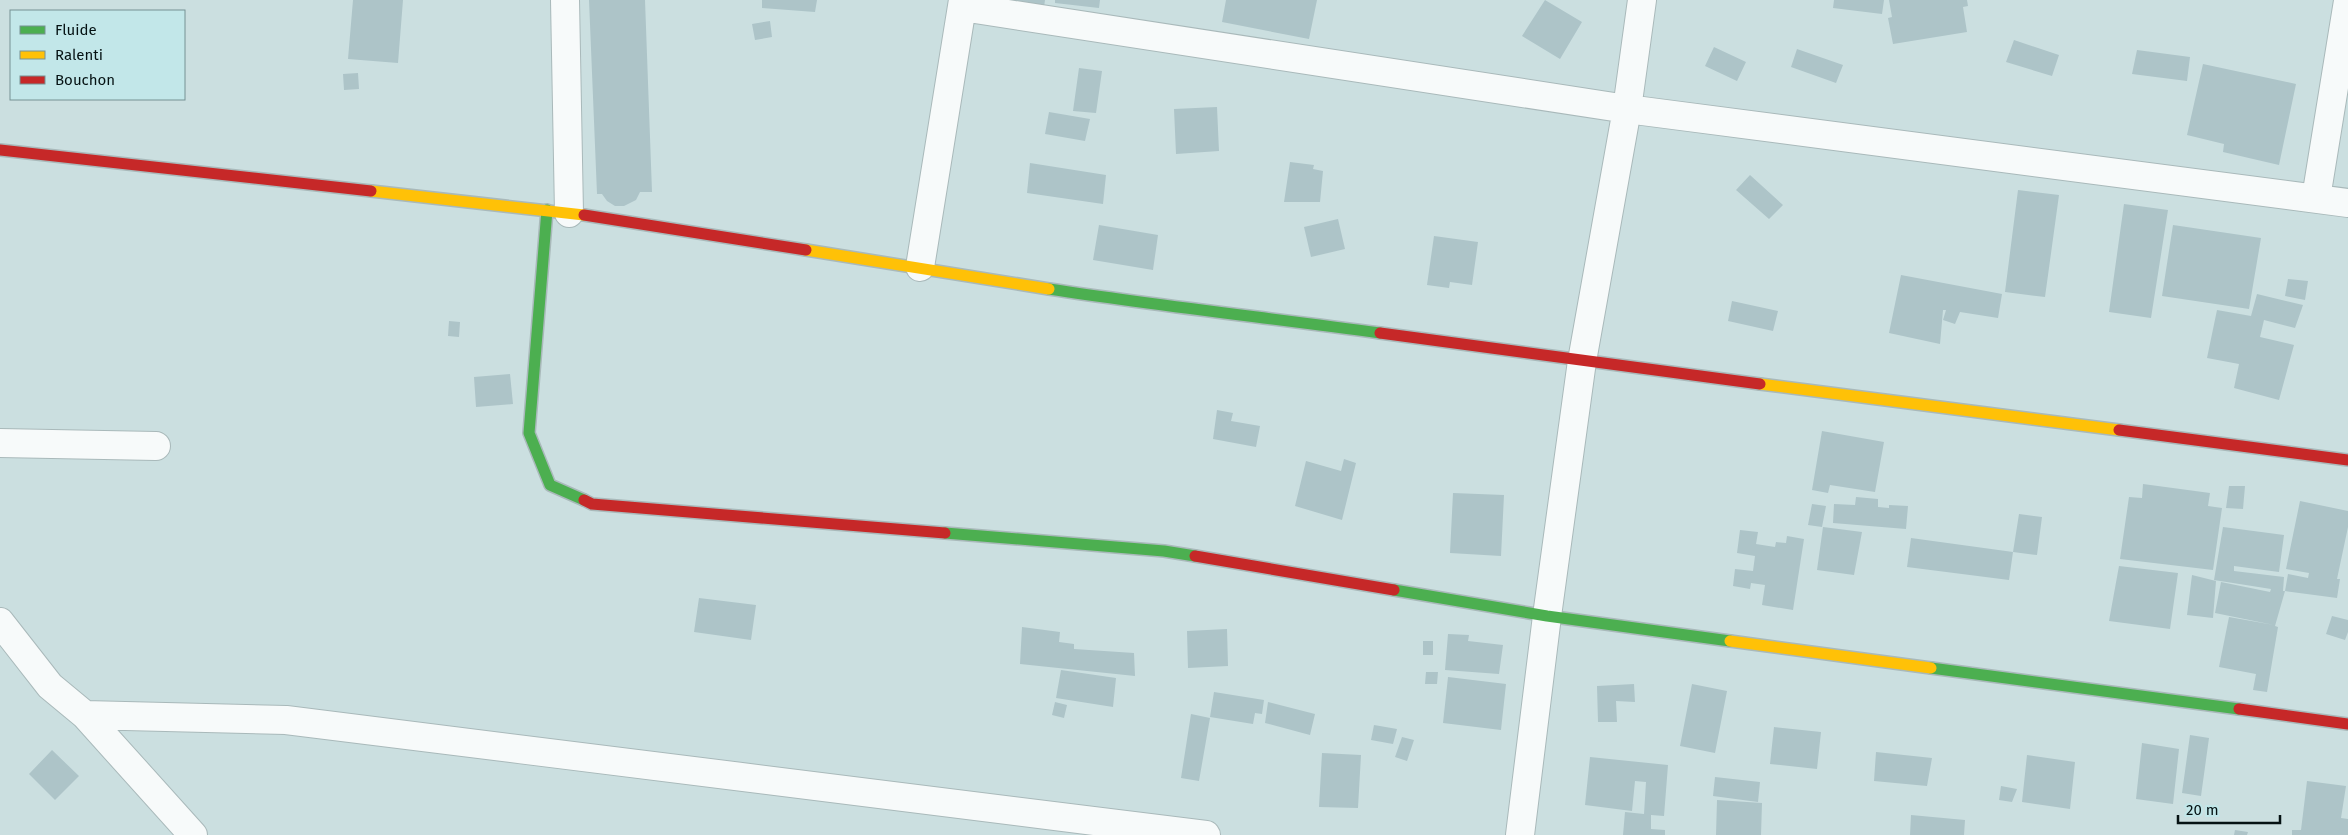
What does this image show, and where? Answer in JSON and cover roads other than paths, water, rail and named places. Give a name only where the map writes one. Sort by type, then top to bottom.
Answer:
[{"type":"street","points":[[565,0],[558,212],[529,433],[550,485],[592,504],[1164,551],[1547,616],[2348,724]]},
{"type":"street","points":[[1520,835],[1547,616],[1582,361],[1627,109],[1642,0]]},
{"type":"street","points":[[2316,198],[2348,1]]},
{"type":"street","points":[[920,267],[963,4],[1627,109],[2348,203]]},
{"type":"street","points":[[0,150],[558,212],[920,267],[1160,306],[1219,311],[1582,361],[2348,460]]},
{"type":"street","points":[[0,442],[156,446]]},
{"type":"street","points":[[0,622],[50,686],[85,715],[193,835]]},
{"type":"street","points":[[85,715],[286,720],[1206,835]]}]
